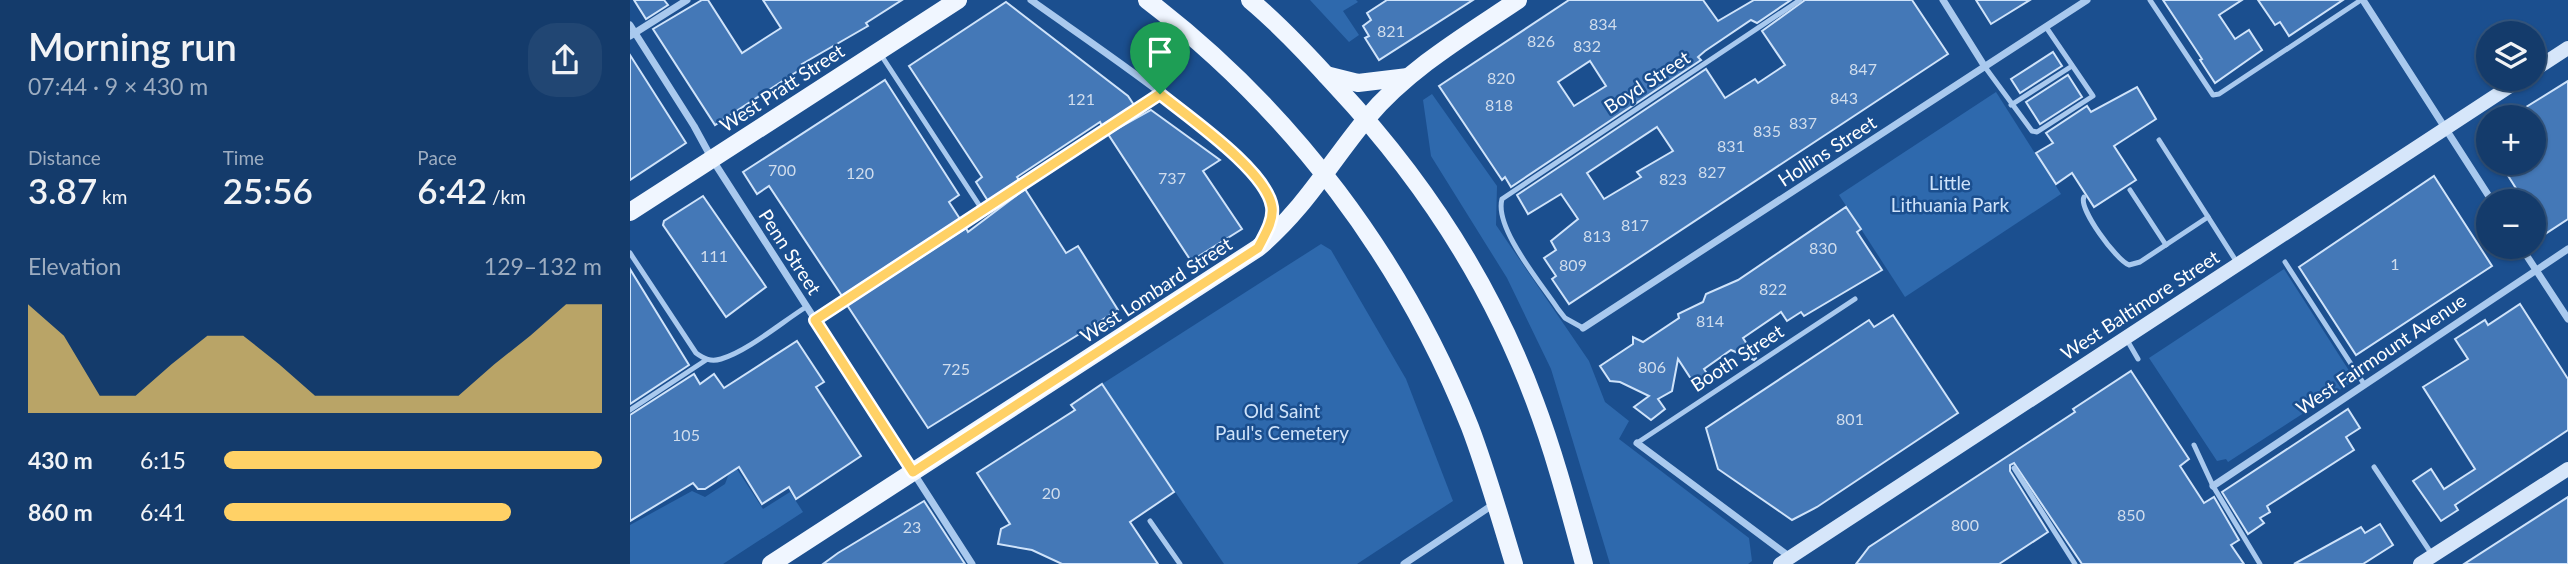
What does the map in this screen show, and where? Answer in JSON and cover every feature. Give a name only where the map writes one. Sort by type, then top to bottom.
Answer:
[{"type":"main road","name":"West Pratt Street","points":[[630,212],[958,0]]},
{"type":"main road","points":[[1147,0],[1242,81],[1282,123],[1389,264],[1421,320],[1469,425],[1514,564]]},
{"type":"main road","points":[[1250,0],[1367,118],[1406,166],[1441,217],[1483,289],[1535,400],[1558,468],[1584,564]]},
{"type":"main road","name":"West Lombard Street","points":[[771,564],[1258,248],[1300,210],[1367,118],[1408,77],[1515,1]]},
{"type":"main road","points":[[2546,62],[2568,48]]},
{"type":"main road","points":[[1326,75],[1358,83],[1408,77]]},
{"type":"main road","name":"West Baltimore Street","points":[[1790,562],[2126,337],[2502,91]]},
{"type":"main road","points":[[2420,564],[2568,470]]},
{"type":"street","points":[[632,31],[687,0]]},
{"type":"street","points":[[1031,0],[1160,94],[1230,150],[1266,192],[1272,213],[1258,248]]},
{"type":"street","points":[[1942,0],[1985,67]]},
{"type":"street","name":"Hollins Street","points":[[1583,328],[2088,0]]},
{"type":"street","points":[[2362,0],[2484,189]]},
{"type":"street","name":"Penn Street","points":[[632,31],[972,564]]},
{"type":"street","name":"West Fairmount Avenue","points":[[2213,486],[2568,249]]},
{"type":"street","points":[[2529,259],[2568,319]]},
{"type":"street","points":[[1636,443],[1790,562]]},
{"type":"street","points":[[1404,564],[1496,503]]},
{"type":"lane","name":"Boyd Street","points":[[1583,328],[1565,318],[1558,309],[1502,222],[1499,209],[1502,199],[1800,0]]},
{"type":"lane","points":[[2150,0],[2213,95],[2219,94],[2362,0]]},
{"type":"lane","points":[[1985,67],[2026,128],[2037,132],[2082,104],[2093,96],[2046,27]]},
{"type":"lane","points":[[879,51],[983,211]]},
{"type":"lane","points":[[2011,105],[2073,66]]},
{"type":"lane","points":[[815,320],[1160,94]]},
{"type":"lane","points":[[2159,140],[2238,264]]},
{"type":"lane","points":[[2130,190],[2166,244]]},
{"type":"lane","points":[[2084,197],[2083,207],[2113,253],[2125,264],[2140,262],[2208,217]]},
{"type":"lane","points":[[630,253],[696,353],[706,360]]},
{"type":"lane","points":[[2285,262],[2364,384]]},
{"type":"lane","name":"Booth Street","points":[[1636,443],[1855,299]]},
{"type":"lane","points":[[630,410],[706,360],[720,359],[734,353],[806,307]]},
{"type":"lane","points":[[2126,337],[2138,359]]},
{"type":"lane","points":[[2194,445],[2213,486],[2260,564]]},
{"type":"lane","points":[[2374,467],[2433,556]]},
{"type":"lane","points":[[2014,468],[2075,564]]},
{"type":"lane","points":[[1150,521],[1180,564]]},
{"type":"green space","points":[[1310,0],[1356,0],[1358,2],[1343,11],[1359,35],[1349,42]]},
{"type":"green space","name":"Little Lithuania Park","points":[[1996,92],[2061,194],[1905,297],[1839,195]]},
{"type":"green space","points":[[1432,94],[1497,186],[1496,225],[1589,361],[1605,402],[1629,421],[1619,439],[1749,538],[1752,561],[1748,564],[1610,564],[1551,369],[1507,278],[1431,156],[1423,100]]},
{"type":"green space","name":"Old Saint Paul's Cemetery","points":[[1321,244],[1331,250],[1406,379],[1453,501],[1357,564],[1224,564],[1102,384]]},
{"type":"green space","points":[[2284,269],[2355,380],[2228,462],[2226,459],[2217,461],[2149,358]]},
{"type":"green space","points":[[733,463],[763,509],[790,492],[803,512],[723,564],[630,564],[630,525],[692,491],[705,497],[725,484]]},
{"type":"building","points":[[634,0],[664,0],[668,5],[646,19]]},
{"type":"building","points":[[702,0],[708,0],[742,53],[781,28],[763,0],[902,0],[866,23],[868,26],[802,64],[804,67],[715,125],[653,29]]},
{"type":"building","points":[[1387,0],[1473,0],[1379,60],[1365,38],[1369,36],[1363,26],[1371,20],[1367,13]]},
{"type":"building","points":[[1569,0],[1703,0],[1718,21],[1754,0],[1791,0],[1757,23],[1751,20],[1705,51],[1698,57],[1701,60],[1511,187],[1505,177],[1502,180],[1439,86]],"holes":[[[1590,61],[1606,86],[1574,106],[1558,82]]]},
{"type":"building","points":[[1805,0],[1912,0],[1948,54],[1569,304],[1552,279],[1556,276],[1544,258],[1556,250],[1551,241],[1578,219],[1561,194],[1528,214],[1517,195],[1706,69],[1725,98],[1755,79],[1758,83],[1785,65],[1762,31]],"holes":[[[1657,127],[1673,151],[1637,172],[1641,177],[1604,199],[1587,173]]]},
{"type":"building","points":[[1976,0],[2030,0],[1991,24]]},
{"type":"building","points":[[2163,0],[2242,0],[2219,15],[2235,39],[2249,30],[2262,50],[2215,83]]},
{"type":"building","points":[[2258,0],[2343,0],[2289,36],[2280,22],[2275,25]]},
{"type":"building","points":[[1006,2],[1128,96],[1134,105],[1102,126],[1100,122],[1017,177],[1019,180],[988,201],[976,182],[982,177],[909,66]]},
{"type":"building","points":[[2053,52],[2062,66],[2020,93],[2011,79]]},
{"type":"building","points":[[630,55],[686,143],[630,180]]},
{"type":"building","points":[[2068,75],[2082,97],[2040,124],[2026,102]]},
{"type":"building","points":[[885,80],[959,195],[949,202],[960,219],[842,296],[769,186],[757,194],[743,172]]},
{"type":"building","points":[[2568,81],[2568,219],[2546,233],[2546,189],[2516,189],[2508,175],[2546,175],[2546,105],[2529,105]]},
{"type":"building","points":[[2137,87],[2156,119],[2114,146],[2136,180],[2094,207],[2072,173],[2056,184],[2036,153],[2053,143],[2046,133],[2087,106],[2091,112]]},
{"type":"building","points":[[1151,110],[1220,160],[1203,171],[1242,229],[1191,261],[1108,134]]},
{"type":"building","points":[[2434,176],[2476,241],[2476,259],[2487,259],[2492,266],[2356,355],[2299,267]]},
{"type":"building","points":[[1025,189],[1066,253],[1078,246],[1118,310],[928,428],[847,305],[966,228],[968,232]]},
{"type":"building","points":[[703,196],[766,287],[726,317],[663,225],[664,221]]},
{"type":"building","points":[[1846,207],[1861,229],[1857,232],[1882,270],[1804,316],[1801,312],[1787,321],[1781,312],[1743,338],[1756,358],[1754,360],[1731,350],[1704,369],[1708,375],[1695,385],[1678,359],[1672,391],[1658,399],[1665,409],[1651,420],[1634,407],[1649,396],[1620,382],[1610,381],[1600,366],[1633,344],[1633,337],[1643,342],[1679,318],[1678,314],[1703,302],[1706,294],[1738,280]]},
{"type":"building","points":[[630,269],[689,365],[630,404]]},
{"type":"building","points":[[2520,304],[2568,379],[2568,430],[2455,505],[2458,510],[2441,521],[2413,481],[2431,469],[2444,489],[2475,469],[2423,387],[2468,359],[2455,339],[2485,320],[2488,325]]},
{"type":"building","points":[[1893,315],[1958,413],[1817,507],[1792,520],[1718,469],[1706,428],[1869,320],[1874,327]]},
{"type":"building","points":[[797,341],[824,382],[816,387],[861,456],[796,499],[789,487],[762,504],[739,467],[705,489],[698,489],[693,483],[630,521],[630,415],[694,374],[700,384],[714,374],[724,388]]},
{"type":"building","points":[[2131,371],[2189,459],[2180,466],[2204,503],[2214,497],[2239,540],[2231,545],[2244,564],[2082,564],[2014,463],[2010,465],[2010,471],[2048,532],[1999,564],[1856,564],[1869,547],[2075,412],[2073,409]]},
{"type":"building","points":[[1102,384],[1174,492],[1130,522],[1158,564],[1062,564],[1032,550],[998,544],[1001,529],[1010,524],[977,473],[1075,410],[1071,405]]},
{"type":"building","points":[[2348,409],[2360,428],[2346,437],[2354,450],[2267,506],[2270,512],[2260,518],[2264,523],[2248,534],[2222,492]]},
{"type":"building","points":[[2568,497],[2568,564],[2464,564]]},
{"type":"building","points":[[924,501],[965,564],[823,564],[838,553]]},
{"type":"building","points":[[2380,524],[2393,545],[2363,564],[2294,564],[2361,527],[2365,533]]},
{"type":"route","points":[[1160,94],[1230,150],[1266,192],[1272,213],[1258,248],[913,472],[815,320],[1160,94]]}]
